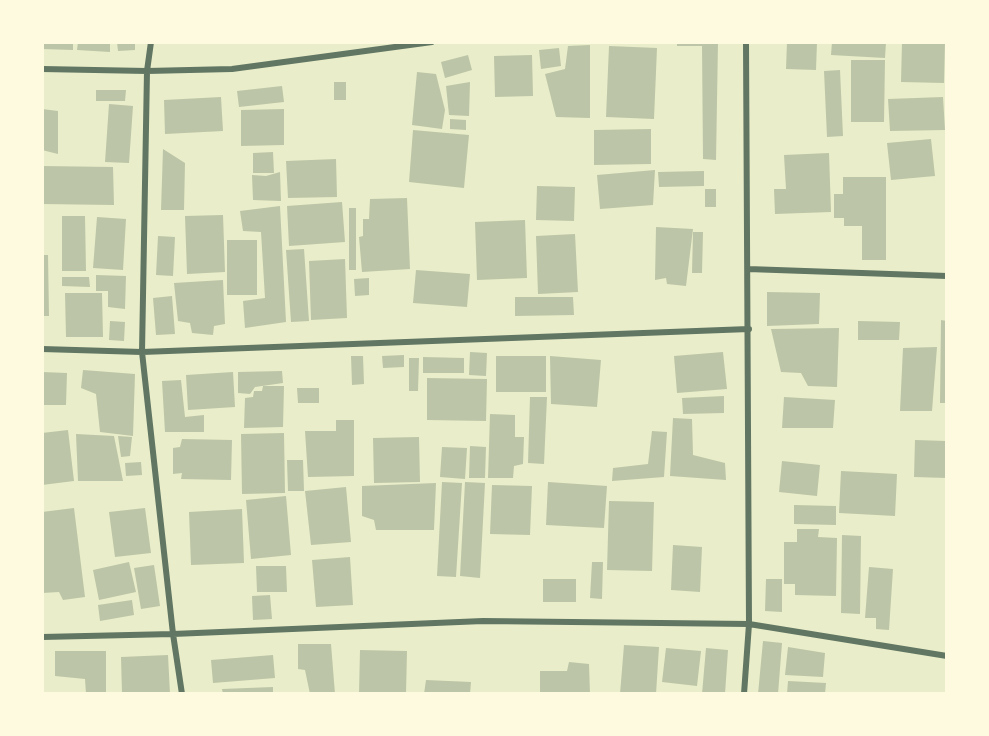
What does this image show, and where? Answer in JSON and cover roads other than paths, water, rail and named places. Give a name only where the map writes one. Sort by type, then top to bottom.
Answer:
[{"type":"street","points":[[151,42],[147,71],[142,352],[173,634],[182,694]]},
{"type":"street","points":[[42,69],[147,71],[232,69],[432,42]]},
{"type":"street","points":[[744,694],[749,624],[746,42]]},
{"type":"street","points":[[748,269],[947,276]]},
{"type":"street","points":[[42,349],[142,352],[749,329]]},
{"type":"street","points":[[42,637],[483,621],[749,624],[947,656]]}]
